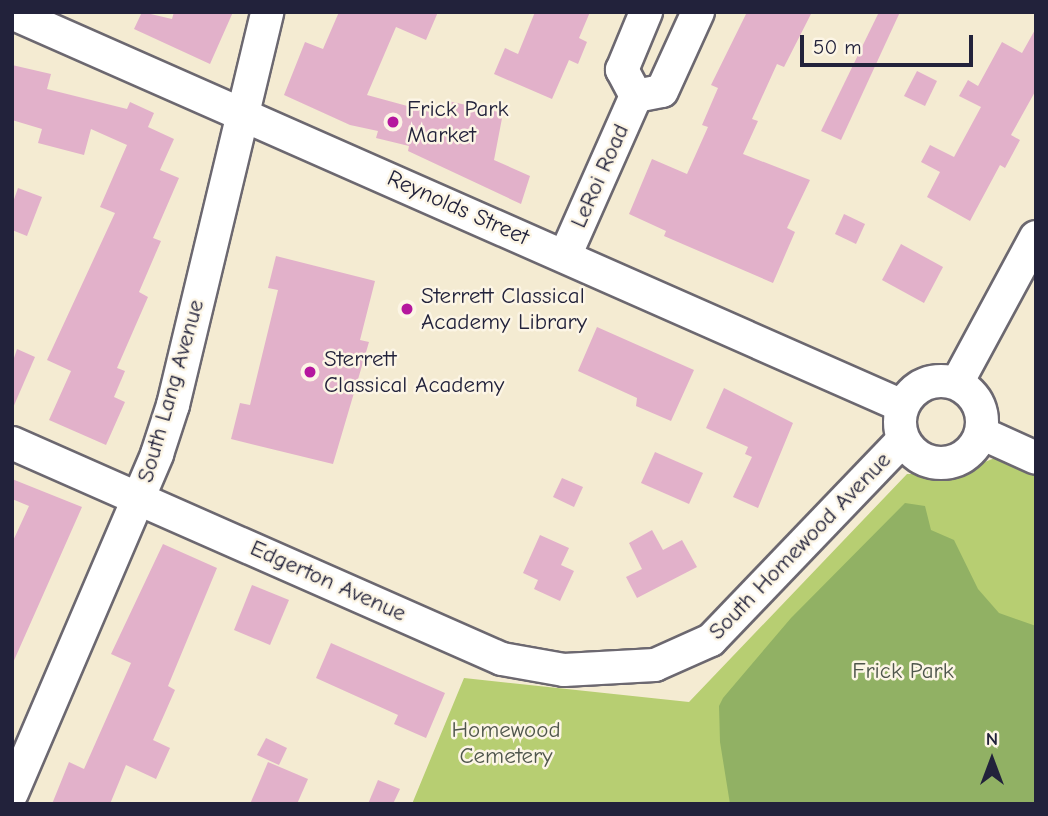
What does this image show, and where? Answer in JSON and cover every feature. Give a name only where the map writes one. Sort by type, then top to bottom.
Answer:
[{"type":"street","name":"South Lang Avenue","points":[[12,793],[141,498],[173,405],[267,12]]},
{"type":"street","name":"LeRoi Road","points":[[636,96],[622,70],[646,12]]},
{"type":"street","name":"LeRoi Road","points":[[636,96],[662,91],[698,12]]},
{"type":"street","name":"Reynolds Street","points":[[12,13],[242,112],[902,406]]},
{"type":"street","name":"LeRoi Road","points":[[565,256],[636,96]]},
{"type":"street","points":[[957,383],[1036,237]]},
{"type":"street","points":[[936,380],[957,383],[978,404],[981,433],[966,455],[942,463],[914,454],[903,440],[899,423],[902,406],[922,385],[936,380]]},
{"type":"street","points":[[981,433],[1036,458]]},
{"type":"street","name":"South Homewood Avenue","points":[[654,665],[711,640],[903,440]]},
{"type":"street","name":"Edgerton Avenue","points":[[12,443],[502,659],[564,670],[654,665]]},
{"type":"green space","name":"Frick Park","points":[[1000,456],[1036,473],[1036,804],[412,804],[464,678],[689,702],[907,474],[954,474]]},
{"type":"green space","name":"Frick Park","points":[[905,503],[925,506],[931,530],[954,540],[978,589],[999,613],[1036,626],[1036,804],[730,804],[720,742],[719,706],[723,698],[791,618]]},
{"type":"building","points":[[142,12],[172,19],[174,12],[233,12],[210,64],[134,29]]},
{"type":"building","points":[[339,12],[438,12],[426,40],[396,27],[367,95],[444,116],[448,101],[503,113],[494,160],[530,176],[521,204],[408,151],[409,146],[376,138],[378,131],[350,125],[284,95],[305,42],[323,49]]},
{"type":"building","points":[[535,12],[590,12],[579,38],[587,42],[578,64],[569,60],[552,99],[494,74],[505,48],[518,54]]},
{"type":"building","points":[[747,12],[812,12],[784,67],[777,64],[752,119],[758,121],[743,154],[810,180],[787,228],[795,232],[773,283],[664,236],[666,231],[629,214],[652,159],[687,174],[708,127],[702,125],[718,88],[711,85]]},
{"type":"building","points":[[879,12],[900,12],[841,140],[821,131]]},
{"type":"building","points":[[1036,28],[1036,90],[1011,135],[1020,140],[1005,168],[1000,165],[970,221],[927,197],[940,172],[921,162],[930,145],[954,157],[981,107],[959,96],[968,80],[978,86],[1002,42],[1022,53]]},
{"type":"building","points":[[12,65],[51,74],[47,89],[127,109],[130,102],[154,113],[148,127],[174,139],[160,170],[179,178],[153,238],[161,241],[139,292],[148,297],[117,368],[125,371],[114,397],[125,402],[106,445],[49,420],[71,371],[47,360],[115,213],[100,207],[127,145],[91,129],[84,155],[38,143],[42,129],[12,120]]},
{"type":"building","points":[[917,71],[937,81],[925,106],[904,96]]},
{"type":"building","points":[[18,188],[42,197],[27,236],[12,230],[12,205]]},
{"type":"building","points":[[844,214],[865,224],[856,244],[835,234]]},
{"type":"building","points":[[901,244],[943,267],[924,303],[882,280]]},
{"type":"building","name":"Sterrett Classical Academy","points":[[276,256],[375,281],[360,340],[369,342],[333,464],[231,439],[240,403],[250,405],[278,290],[268,288]]},
{"type":"building","points":[[597,327],[694,370],[671,421],[636,406],[637,398],[578,371]]},
{"type":"building","points":[[17,349],[35,357],[12,410],[12,364]]},
{"type":"building","points":[[724,388],[793,423],[758,508],[733,497],[752,457],[745,454],[748,447],[706,428]]},
{"type":"building","points":[[655,452],[703,473],[689,504],[641,483]]},
{"type":"building","points":[[562,478],[583,487],[574,507],[553,497]]},
{"type":"building","points":[[12,479],[82,507],[12,665],[12,543],[29,506],[12,499]]},
{"type":"building","points":[[652,530],[663,550],[682,540],[697,567],[637,598],[626,577],[642,569],[629,543]]},
{"type":"building","points":[[540,535],[569,548],[561,565],[574,571],[560,601],[534,589],[538,580],[523,573]]},
{"type":"building","points":[[163,544],[217,568],[168,686],[175,690],[153,740],[170,748],[156,779],[126,765],[110,804],[52,804],[69,762],[84,769],[131,663],[111,654]]},
{"type":"building","points":[[252,585],[289,600],[270,645],[234,630]]},
{"type":"building","points":[[331,643],[445,693],[426,738],[394,724],[398,715],[316,678]]},
{"type":"building","points":[[266,738],[287,748],[279,765],[257,755]]},
{"type":"building","points":[[268,762],[308,779],[297,804],[250,804]]},
{"type":"building","points":[[378,780],[400,789],[393,804],[368,804]]},
{"type":"place","name":"Frick Park Market","points":[[393,122]]},
{"type":"place","name":"Sterrett Classical Academy Library","points":[[407,309]]},
{"type":"place","name":"Sterrett Classical Academy","points":[[310,372]]},
{"type":"park label","name":"Homewood Cemetery","points":[[506,743]]}]
